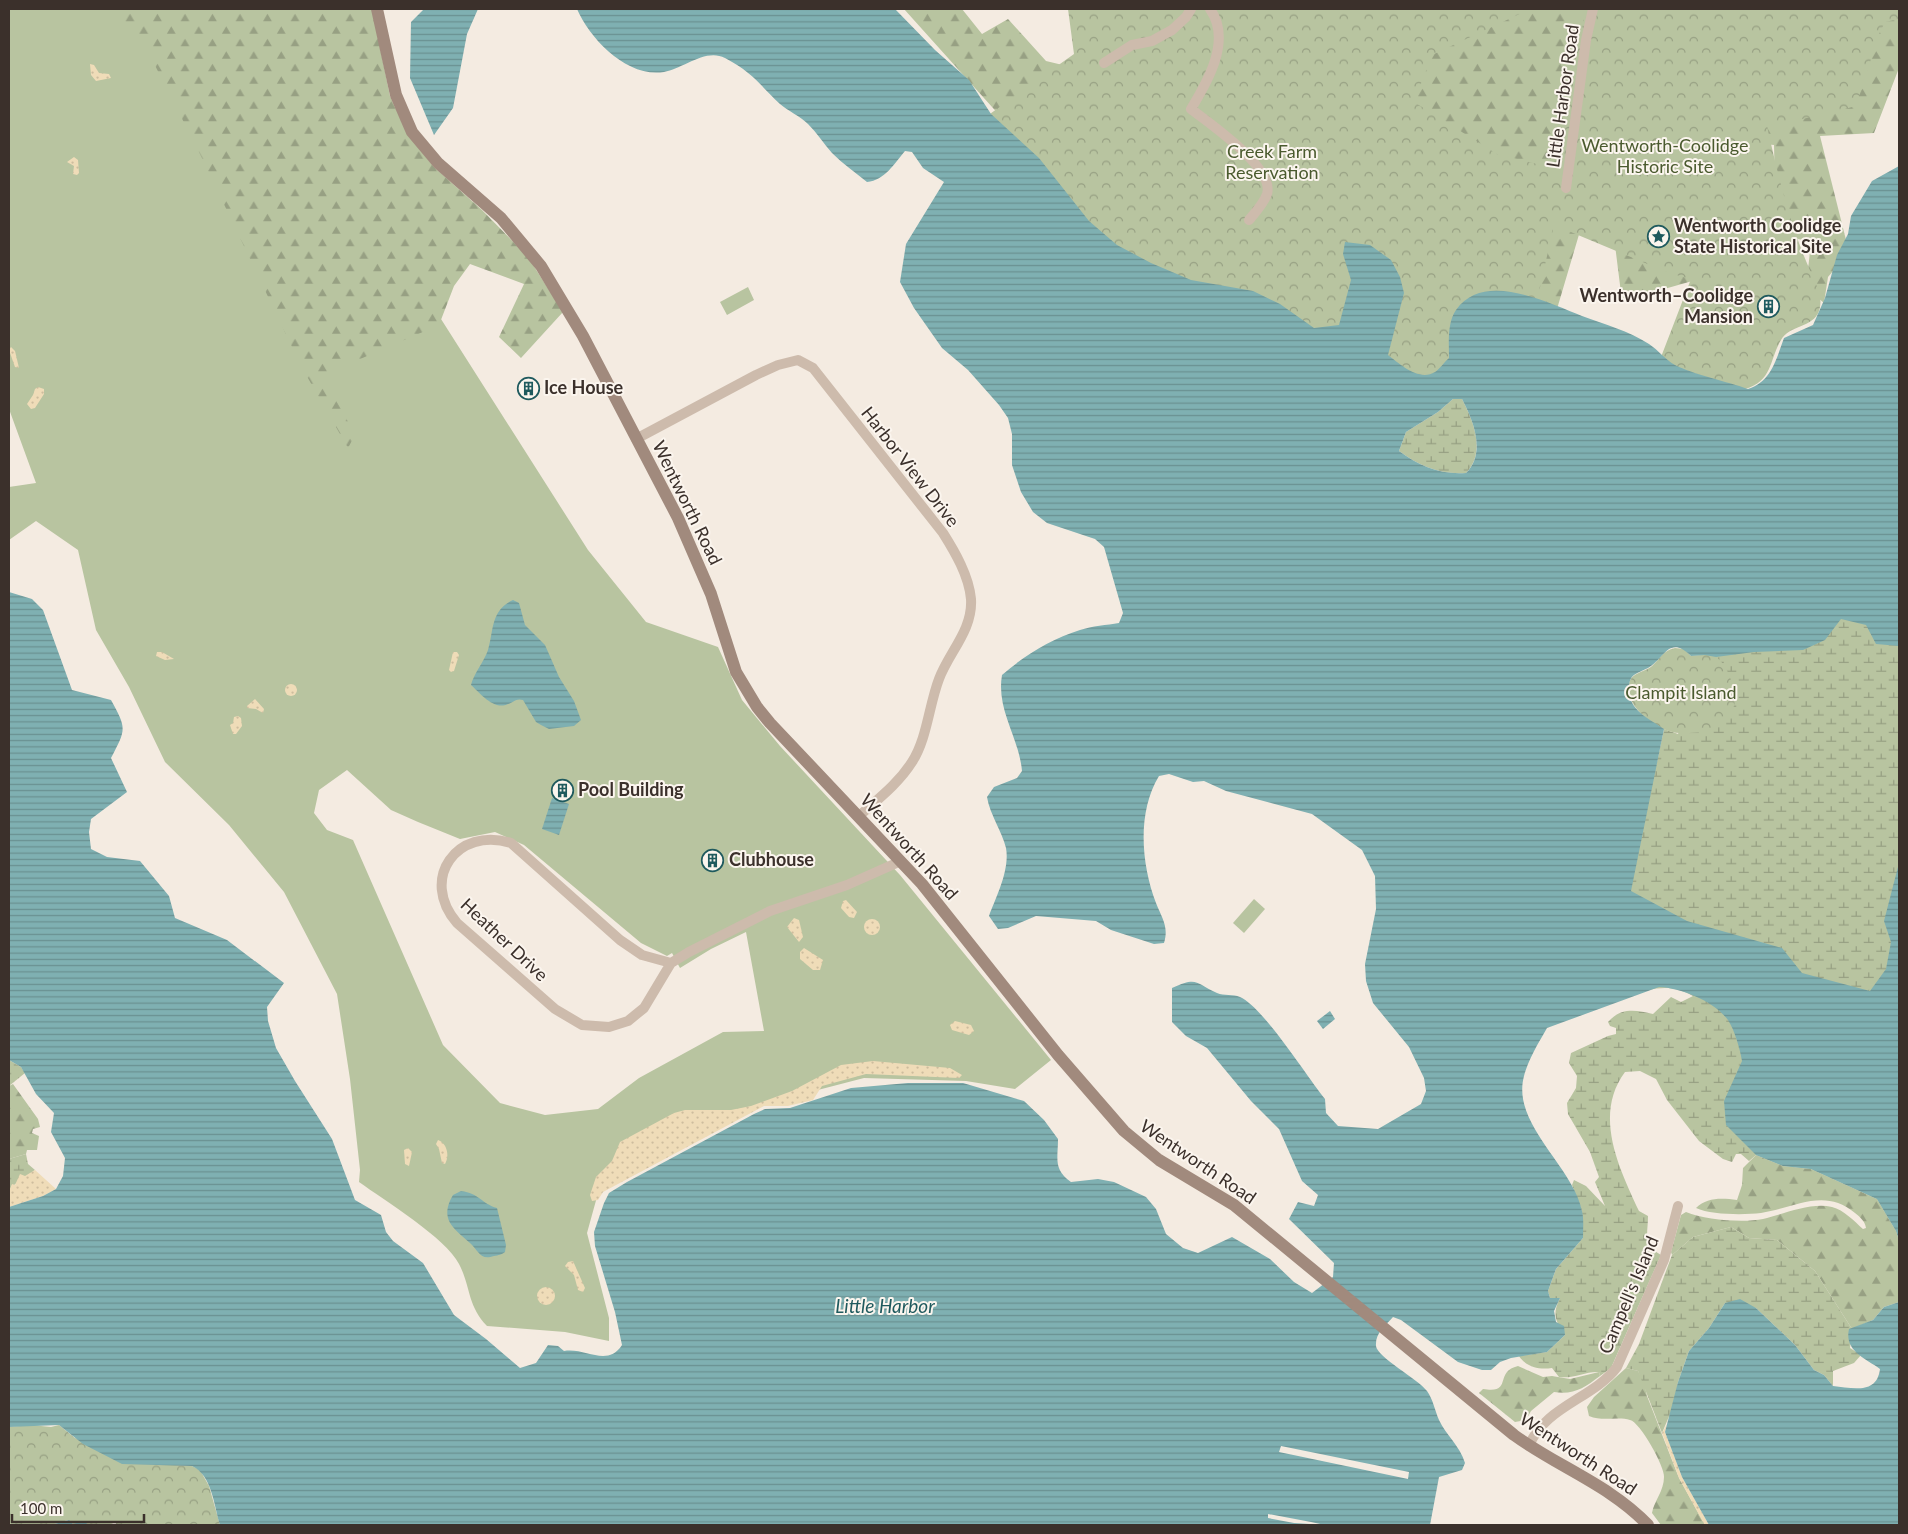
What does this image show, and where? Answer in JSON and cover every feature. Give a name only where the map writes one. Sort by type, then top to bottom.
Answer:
[{"type":"main road","name":"Wentworth Road","points":[[377,9],[396,95],[412,132],[438,163],[506,223],[541,266],[579,329],[695,554],[736,672],[746,690],[770,723],[922,884],[1011,996],[1124,1131],[1159,1160],[1234,1205],[1530,1446],[1599,1485],[1626,1505],[1648,1525]]},
{"type":"street","points":[[1104,63],[1132,45],[1152,41],[1172,30],[1186,17],[1191,9]]},
{"type":"street","points":[[1210,9],[1218,29],[1217,52],[1211,73],[1191,109],[1256,164],[1265,178],[1268,184],[1267,195],[1249,220]]},
{"type":"street","name":"Little Harbor Road","points":[[1566,188],[1586,40],[1593,9]]},
{"type":"street","name":"Harbor View Drive","points":[[636,439],[763,372],[787,362],[798,360],[813,368],[925,508],[948,542],[969,589],[971,599],[968,621],[939,678],[913,761],[886,793],[859,816]]},
{"type":"street","name":"Heather Drive","points":[[500,839],[511,843],[620,940],[642,955],[671,963],[651,1000],[628,1020],[609,1026],[576,1023],[555,1009],[514,976],[450,915],[442,895],[441,885],[444,868],[455,852],[479,840],[500,839]]},
{"type":"street","points":[[671,963],[770,911],[847,885],[901,861]]},
{"type":"street","name":"Campell's Island","points":[[1530,1446],[1534,1435],[1549,1420],[1609,1378],[1617,1367],[1664,1260],[1678,1206]]},
{"type":"green space","points":[[9,9],[153,9],[434,308],[588,550],[646,622],[718,647],[742,700],[780,746],[900,875],[1051,1060],[1015,1089],[966,1081],[864,1078],[748,1108],[600,1186],[587,1233],[609,1318],[609,1341],[565,1332],[487,1326],[476,1311],[463,1272],[452,1254],[428,1231],[359,1182],[360,1170],[350,1079],[337,994],[284,892],[229,825],[165,762],[129,687],[96,630],[78,550],[36,521],[9,540],[9,487],[36,483],[9,409]],"holes":[[[347,770],[391,810],[460,839],[495,832],[524,845],[641,943],[667,956],[672,953],[680,968],[711,949],[746,932],[764,1031],[723,1032],[639,1078],[598,1109],[545,1115],[500,1103],[443,1045],[353,840],[327,830],[314,813],[319,790]]]},
{"type":"green space","points":[[101,9],[372,9],[390,96],[408,135],[434,167],[482,210],[528,257],[563,312],[521,358],[499,337],[524,284],[470,264],[454,286],[439,325],[323,375],[355,435],[348,448],[301,366],[202,158],[136,28]]},
{"type":"green space","points":[[904,9],[962,9],[982,34],[1008,19],[1046,61],[1096,73],[1001,117]]},
{"type":"green space","name":"Creek Farm Reservation","points":[[1068,9],[1530,9],[1432,55],[1414,102],[1497,154],[1553,168],[1586,9],[1899,9],[1899,19],[1885,22],[1879,34],[1856,106],[1767,126],[1790,216],[1818,289],[1820,305],[1816,317],[1812,321],[1789,332],[1781,340],[1769,369],[1761,381],[1745,389],[1673,367],[1661,357],[1691,279],[1669,273],[1554,225],[1534,314],[1446,388],[1327,336],[1125,261],[987,116],[1074,54]]},
{"type":"green space","name":"Wentworth-Coolidge Historic Site","points":[[1106,9],[1899,9],[1899,68],[1874,133],[1820,136],[1849,252],[1828,277],[1824,303],[1806,288],[1811,242],[1737,224],[1775,189],[1774,145],[1742,142],[1724,272],[1622,301],[1614,237],[1583,221],[1557,309],[1527,296]]},
{"type":"green space","points":[[748,287],[754,300],[727,315],[720,302]]},
{"type":"green space","points":[[1453,399],[1462,399],[1474,427],[1476,437],[1476,456],[1466,473],[1439,471],[1414,461],[1399,451],[1406,432],[1438,412]]},
{"type":"green space","points":[[1899,442],[1899,1240],[1896,1231],[1877,1199],[1811,1169],[1783,1166],[1756,1155],[1749,1161],[1741,1154],[1736,1154],[1732,1162],[1723,1159],[1699,1141],[1667,1100],[1656,1079],[1640,1071],[1625,1072],[1616,1089],[1611,1106],[1610,1124],[1613,1142],[1617,1159],[1639,1211],[1648,1216],[1647,1238],[1649,1243],[1661,1255],[1611,1368],[1600,1376],[1599,1372],[1594,1372],[1570,1377],[1559,1377],[1552,1368],[1542,1369],[1533,1367],[1525,1363],[1519,1356],[1547,1352],[1565,1335],[1559,1326],[1555,1313],[1560,1298],[1550,1298],[1548,1291],[1556,1269],[1583,1238],[1582,1211],[1572,1185],[1574,1180],[1586,1186],[1605,1206],[1595,1182],[1599,1177],[1590,1152],[1568,1114],[1567,1103],[1576,1088],[1577,1076],[1569,1063],[1571,1053],[1616,1034],[1616,1028],[1610,1026],[1608,1022],[1618,1014],[1629,1011],[1641,1011],[1653,1014],[1671,997],[1681,1002],[1693,996],[1677,989],[1661,988],[1629,996],[1599,963],[1657,762],[1664,729],[1678,734],[1705,655]]},
{"type":"green space","name":"Clampit Island","points":[[1675,648],[1684,649],[1691,656],[1714,656],[1721,662],[1728,673],[1735,694],[1734,706],[1726,719],[1715,729],[1681,733],[1663,729],[1645,717],[1632,701],[1629,684],[1632,677],[1649,668],[1664,653]]},
{"type":"green space","points":[[1254,899],[1265,909],[1244,933],[1233,923]]},
{"type":"green space","points":[[9,1060],[21,1067],[25,1073],[9,1086]]},
{"type":"green space","points":[[13,1084],[38,1119],[40,1127],[33,1129],[32,1133],[39,1136],[37,1150],[27,1150],[26,1154],[9,1159],[9,1086]]},
{"type":"green space","points":[[26,1154],[28,1164],[35,1170],[12,1185],[9,1192],[9,1159]]},
{"type":"green space","points":[[1756,1155],[1783,1166],[1811,1169],[1877,1199],[1896,1231],[1899,1240],[1899,1302],[1884,1307],[1873,1320],[1852,1329],[1815,1271],[1777,1240],[1749,1238],[1731,1227],[1693,1237],[1672,1255],[1671,1252],[1681,1215],[1686,1212],[1713,1219],[1745,1221],[1763,1219],[1806,1207],[1824,1206],[1841,1211],[1863,1229],[1866,1228],[1863,1221],[1855,1213],[1843,1205],[1832,1201],[1809,1201],[1761,1213],[1746,1214],[1719,1213],[1696,1208],[1710,1200],[1737,1200],[1742,1185],[1743,1168]]},
{"type":"green space","points":[[1731,1227],[1749,1238],[1777,1240],[1815,1271],[1852,1329],[1850,1348],[1861,1355],[1854,1363],[1833,1371],[1833,1386],[1824,1375],[1814,1370],[1795,1345],[1756,1308],[1725,1303],[1709,1328],[1689,1351],[1678,1382],[1673,1407],[1662,1433],[1638,1371],[1626,1368],[1639,1344],[1672,1255],[1693,1237]]},
{"type":"green space","points":[[1518,1366],[1543,1377],[1552,1376],[1570,1379],[1599,1372],[1600,1376],[1579,1390],[1561,1393],[1554,1392],[1531,1411],[1526,1420],[1515,1422],[1479,1393],[1483,1389],[1492,1390],[1501,1386],[1506,1373]]},
{"type":"green space","points":[[1626,1368],[1638,1371],[1644,1382],[1647,1396],[1679,1478],[1705,1525],[1661,1525],[1652,1513],[1664,1482],[1663,1472],[1661,1464],[1640,1428],[1630,1420],[1600,1419],[1589,1416],[1587,1407],[1594,1397]]},
{"type":"green space","points":[[31,1425],[51,1427],[59,1425],[75,1438],[158,1464],[192,1466],[200,1470],[209,1486],[220,1525],[117,1525],[115,1522],[106,1526],[95,1526],[73,1524],[68,1520],[51,1525],[10,1525],[9,1427]]},
{"type":"sand","points":[[90,64],[94,65],[99,73],[109,74],[111,78],[96,81],[91,75]]},
{"type":"sand","points":[[74,157],[78,160],[79,173],[77,175],[73,174],[74,166],[67,162]]},
{"type":"sand","points":[[11,347],[15,351],[19,368],[15,367],[9,350]]},
{"type":"sand","points":[[38,387],[44,389],[44,394],[35,408],[31,409],[27,404]]},
{"type":"sand","points":[[157,652],[162,652],[174,659],[165,660],[156,656]]},
{"type":"sand","points":[[453,652],[457,652],[459,655],[454,671],[451,672],[449,670]]},
{"type":"sand","points":[[291,684],[297,690],[291,696],[285,690]]},
{"type":"sand","points":[[255,699],[264,709],[263,713],[256,709],[247,708]]},
{"type":"sand","points":[[238,716],[241,718],[242,726],[236,734],[233,734],[230,725],[233,723],[234,717]]},
{"type":"sand","points":[[846,900],[857,912],[854,918],[849,917],[841,908],[843,901]]},
{"type":"sand","points":[[794,918],[799,920],[803,937],[799,942],[787,927]]},
{"type":"sand","points":[[872,919],[880,927],[872,935],[864,927]]},
{"type":"sand","points":[[804,948],[823,960],[820,970],[813,970],[800,959],[800,952]]},
{"type":"sand","points":[[955,1021],[971,1025],[974,1031],[969,1035],[952,1030],[950,1025]]},
{"type":"sand","points":[[873,1061],[950,1068],[962,1075],[959,1078],[866,1074],[822,1086],[813,1100],[788,1106],[764,1106],[603,1192],[598,1200],[592,1201],[590,1195],[596,1177],[612,1161],[620,1142],[674,1113],[685,1110],[731,1110],[751,1106],[792,1091],[841,1065]]},
{"type":"sand","points":[[438,1140],[444,1144],[447,1150],[447,1161],[445,1164],[442,1163],[436,1144]]},
{"type":"sand","points":[[408,1148],[412,1152],[409,1166],[405,1164],[404,1150]]},
{"type":"sand","points":[[35,1170],[56,1189],[43,1196],[9,1207],[9,1192],[12,1184],[15,1185],[20,1174],[25,1176]]},
{"type":"sand","points":[[573,1261],[585,1288],[583,1292],[578,1290],[574,1275],[565,1266],[568,1262]]},
{"type":"sand","points":[[546,1287],[552,1290],[555,1296],[552,1302],[546,1305],[540,1302],[537,1296],[540,1290]]},
{"type":"sand","points":[[1667,1424],[1665,1432],[1682,1477],[1709,1525],[1705,1525],[1703,1522],[1679,1478],[1662,1433]]},
{"type":"water","points":[[424,9],[478,9],[467,34],[453,108],[434,135],[410,78],[411,22]]},
{"type":"water","name":"Little Harbor","points":[[577,9],[895,9],[935,50],[969,80],[991,114],[1039,158],[1089,221],[1117,245],[1151,263],[1191,280],[1253,291],[1280,304],[1314,328],[1339,325],[1351,280],[1343,254],[1345,242],[1370,245],[1391,260],[1400,277],[1404,293],[1388,355],[1410,371],[1423,375],[1435,372],[1449,358],[1450,327],[1456,310],[1468,298],[1483,292],[1499,291],[1535,298],[1616,328],[1649,344],[1675,365],[1691,372],[1748,389],[1763,381],[1768,375],[1784,338],[1813,325],[1825,298],[1837,255],[1848,234],[1851,216],[1872,181],[1899,166],[1899,646],[1876,644],[1866,625],[1841,619],[1825,640],[1803,650],[1754,652],[1716,657],[1705,655],[1691,656],[1677,647],[1672,648],[1667,650],[1654,664],[1633,676],[1629,688],[1635,708],[1664,729],[1631,891],[1687,921],[1782,948],[1802,973],[1870,991],[1886,969],[1891,942],[1884,921],[1899,863],[1899,1240],[1896,1231],[1877,1199],[1811,1169],[1783,1166],[1756,1155],[1726,1125],[1724,1101],[1742,1061],[1731,1024],[1722,1013],[1706,1001],[1677,990],[1659,987],[1547,1028],[1531,1057],[1524,1076],[1522,1094],[1526,1111],[1534,1128],[1576,1194],[1583,1214],[1583,1238],[1556,1269],[1548,1291],[1550,1298],[1560,1298],[1554,1311],[1556,1322],[1564,1326],[1565,1335],[1547,1352],[1511,1358],[1500,1362],[1491,1370],[1482,1370],[1458,1362],[1401,1320],[1393,1317],[1377,1337],[1376,1346],[1378,1351],[1427,1391],[1439,1420],[1460,1451],[1465,1463],[1462,1470],[1439,1477],[1430,1525],[220,1525],[208,1484],[199,1470],[192,1466],[122,1464],[83,1444],[59,1425],[9,1427],[9,1207],[43,1196],[56,1189],[63,1176],[65,1158],[51,1132],[54,1113],[36,1094],[21,1067],[9,1060],[9,592],[32,599],[43,610],[72,690],[111,700],[122,723],[122,735],[111,758],[127,792],[91,819],[89,832],[91,849],[107,857],[140,861],[169,896],[175,918],[227,940],[284,983],[267,1007],[268,1021],[276,1048],[332,1139],[355,1200],[381,1215],[386,1232],[393,1241],[423,1263],[454,1315],[520,1368],[536,1363],[548,1345],[558,1346],[564,1351],[603,1356],[616,1352],[622,1345],[615,1312],[595,1246],[594,1232],[609,1193],[765,1109],[790,1108],[851,1088],[908,1083],[963,1083],[1024,1101],[1044,1120],[1058,1139],[1057,1158],[1059,1168],[1061,1173],[1071,1182],[1098,1179],[1114,1182],[1146,1197],[1156,1209],[1166,1234],[1183,1248],[1198,1253],[1232,1237],[1270,1259],[1294,1282],[1312,1293],[1333,1277],[1334,1263],[1289,1219],[1298,1202],[1314,1206],[1318,1195],[1302,1181],[1279,1129],[1251,1101],[1207,1048],[1186,1036],[1172,1022],[1172,988],[1187,982],[1196,982],[1217,993],[1240,997],[1250,1003],[1272,1028],[1325,1099],[1326,1113],[1338,1126],[1378,1129],[1421,1104],[1426,1091],[1424,1078],[1409,1047],[1373,1003],[1366,981],[1365,964],[1376,909],[1375,876],[1362,850],[1312,814],[1226,791],[1204,781],[1193,782],[1169,774],[1159,776],[1147,806],[1144,838],[1147,872],[1166,932],[1164,943],[1154,944],[1111,930],[1096,921],[1036,916],[1008,928],[998,929],[989,916],[1002,883],[1007,856],[1004,842],[987,797],[994,787],[1017,778],[1022,771],[1017,747],[1002,700],[1002,675],[1029,654],[1069,634],[1119,623],[1123,613],[1104,547],[1095,539],[1047,523],[1033,512],[1021,492],[1012,465],[1012,434],[1008,418],[968,370],[942,348],[914,308],[900,282],[906,244],[944,182],[923,168],[912,152],[905,151],[884,175],[867,182],[832,153],[805,121],[780,104],[755,79],[734,63],[725,58],[710,56],[702,57],[664,72],[650,72],[637,69],[624,63],[600,44],[583,21]],"holes":[[[1453,399],[1462,399],[1474,427],[1477,447],[1476,456],[1466,473],[1439,471],[1422,465],[1399,451],[1406,432],[1438,412]]]},
{"type":"water","points":[[513,600],[519,603],[525,625],[545,645],[559,677],[574,701],[581,720],[574,726],[549,729],[536,722],[523,700],[517,700],[503,706],[498,705],[488,700],[471,685],[488,650],[494,622],[500,610]]},
{"type":"water","points":[[552,798],[569,804],[559,835],[542,829]]},
{"type":"water","points":[[1330,1011],[1335,1019],[1323,1029],[1317,1021]]},
{"type":"water","points":[[461,1191],[472,1194],[497,1208],[506,1245],[505,1252],[489,1257],[483,1256],[453,1228],[447,1211],[453,1195]]},
{"type":"water","points":[[1740,1299],[1756,1308],[1795,1345],[1814,1370],[1824,1375],[1833,1386],[1855,1388],[1862,1388],[1874,1383],[1880,1369],[1862,1357],[1853,1348],[1848,1337],[1849,1329],[1873,1320],[1884,1307],[1899,1302],[1899,1525],[1709,1525],[1682,1477],[1665,1432],[1678,1382],[1689,1351],[1709,1328],[1725,1303]]},
{"type":"water","points":[[69,1520],[73,1524],[83,1521],[89,1525],[51,1525]]},
{"type":"pier","points":[[1281,1446],[1409,1472],[1408,1479],[1279,1452]]},
{"type":"pier","points":[[1268,1514],[1325,1525],[1294,1523],[1268,1518]]},
{"type":"place","name":"Wentworth Coolidge State Historical Site","points":[[1658,236]]},
{"type":"place","name":"Wentworth–Coolidge Mansion","points":[[1769,306]]},
{"type":"place","name":"Ice House","points":[[528,388]]},
{"type":"place","name":"Pool Building","points":[[562,790]]},
{"type":"place","name":"Clubhouse","points":[[713,860]]}]
